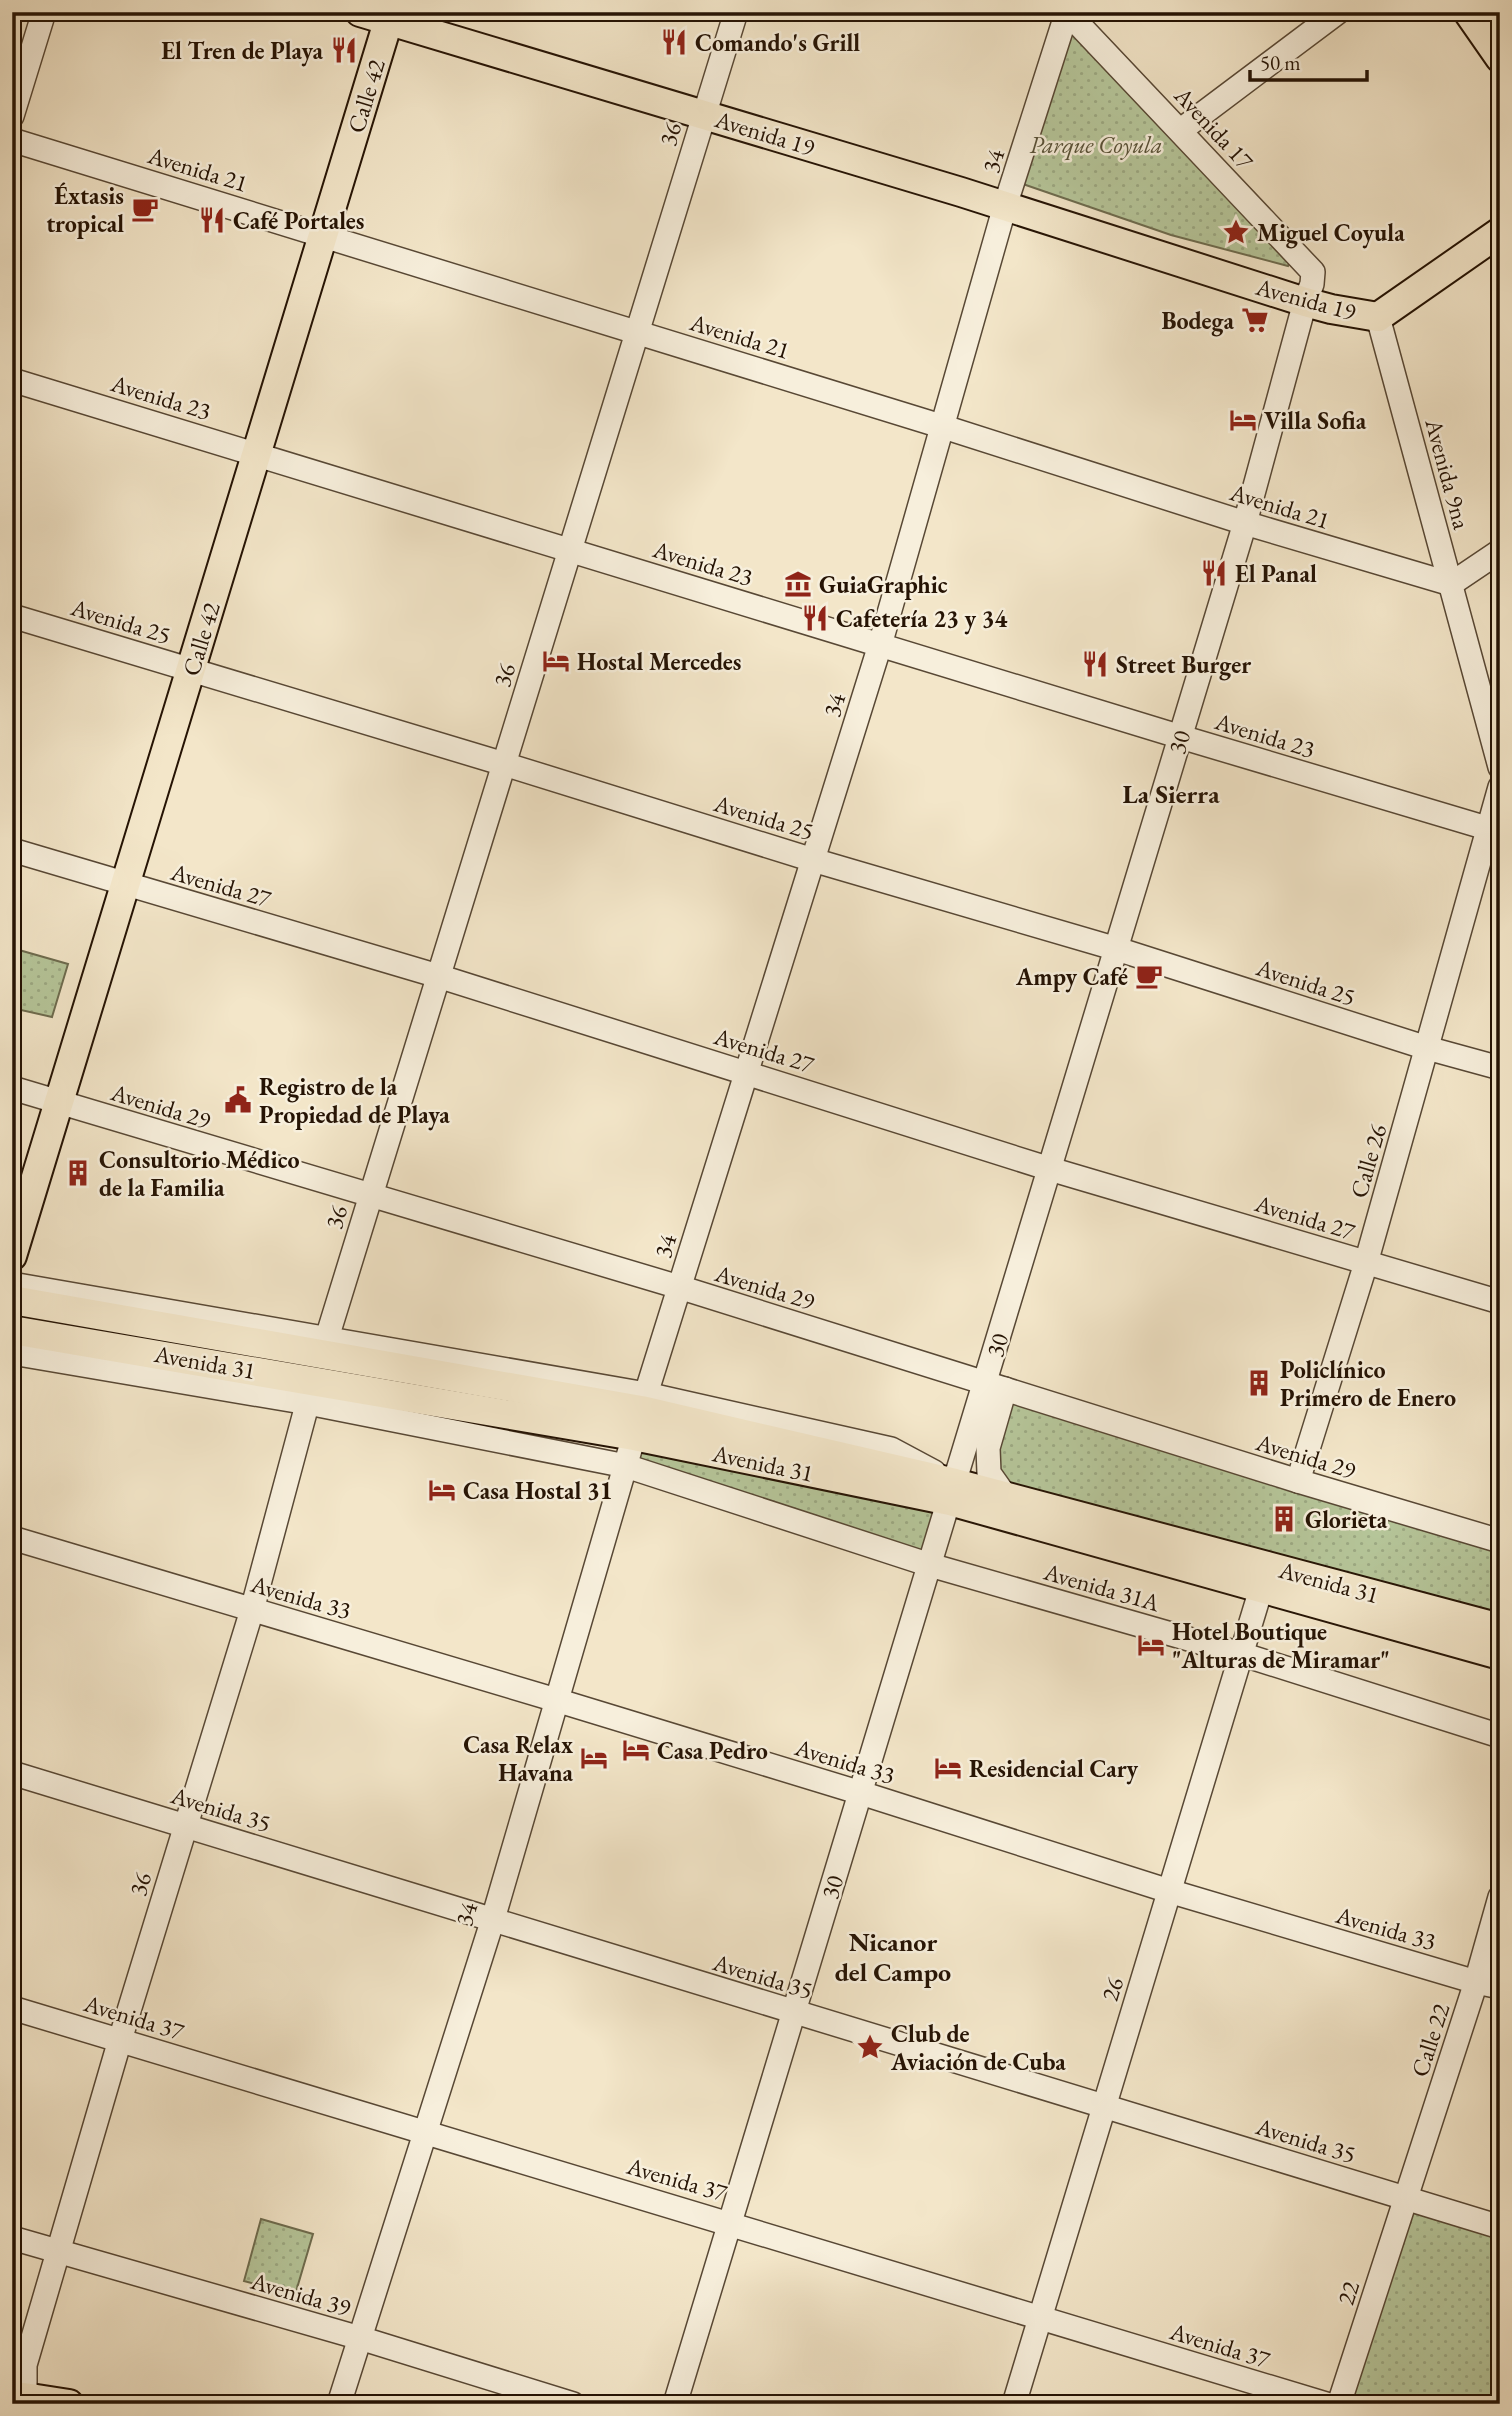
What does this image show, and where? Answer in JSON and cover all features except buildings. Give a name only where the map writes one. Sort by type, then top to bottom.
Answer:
[{"type":"main road","name":"Avenida 19","points":[[360,12],[390,17],[706,106],[1008,198],[1154,236],[1378,317]]},
{"type":"main road","name":"Avenida 19","points":[[428,12],[706,106]]},
{"type":"main road","points":[[1468,12],[1500,58]]},
{"type":"main road","name":"Calle 42","points":[[12,1256],[390,17]]},
{"type":"main road","points":[[1378,317],[1500,232]]},
{"type":"main road","name":"Avenida 31","points":[[12,1300],[317,1369]]},
{"type":"main road","name":"Avenida 31","points":[[12,1330],[640,1414],[953,1492],[1261,1589],[1500,1655]]},
{"type":"main road","name":"Avenida 31","points":[[953,1492],[1006,1497],[1500,1628]]},
{"type":"main road","points":[[20,2400],[69,2404]]},
{"type":"street","points":[[12,116],[44,12]]},
{"type":"street","name":"36","points":[[20,2400],[23,2371],[120,2040],[252,1610],[317,1369],[736,12]]},
{"type":"street","name":"Avenida 17","points":[[1067,12],[1313,272],[1308,293]]},
{"type":"street","name":"34","points":[[339,2404],[493,1919],[640,1414],[880,645],[1008,198],[1067,12]]},
{"type":"street","points":[[1181,130],[1338,12]]},
{"type":"street","name":"Avenida 21","points":[[12,140],[944,427],[1245,523],[1451,584]]},
{"type":"street","name":"30","points":[[676,2404],[930,1565],[953,1492],[995,1386],[1050,1168],[1245,523],[1308,293]]},
{"type":"street","name":"Avenida 9na","points":[[1378,317],[1500,767]]},
{"type":"street","name":"Avenida 23","points":[[12,380],[1181,737],[1492,838]]},
{"type":"street","points":[[1451,584],[1500,551]]},
{"type":"street","name":"Avenida 25","points":[[12,616],[813,860],[1117,949],[1427,1048],[1500,1068]]},
{"type":"street","name":"Calle 26","points":[[1298,1481],[1366,1263],[1475,870],[1492,838],[1500,787]]},
{"type":"street","name":"Avenida 27","points":[[12,849],[125,885],[438,976],[1050,1168],[1500,1302]]},
{"type":"street","name":"Avenida 29","points":[[12,1088],[679,1287],[1298,1481],[1500,1541]]},
{"type":"street","name":"Avenida 31","points":[[12,1284],[317,1369],[930,1565]]},
{"type":"street","name":"Avenida 31","points":[[12,1353],[317,1369],[891,1449],[953,1492]]},
{"type":"street","points":[[995,1386],[988,1448],[989,1473],[1006,1497]]},
{"type":"street","name":"Avenida 33","points":[[12,1538],[861,1793],[1169,1891],[1500,1987]]},
{"type":"street","name":"Avenida 31A","points":[[930,1565],[1241,1654],[1500,1736]]},
{"type":"street","name":"26","points":[[1014,2404],[1261,1589]]},
{"type":"street","name":"Avenida 35","points":[[12,1773],[1500,2227]]},
{"type":"street","name":"Calle 22","points":[[1407,2198],[1476,1982],[1500,1896]]},
{"type":"street","name":"Avenida 37","points":[[12,2008],[1326,2404]]},
{"type":"street","name":"22","points":[[1339,2404],[1407,2198]]},
{"type":"street","name":"Avenida 39","points":[[12,2238],[360,2338],[573,2404]]},
{"type":"green space","name":"Parque Coyula","points":[[1066,25],[1292,258],[1288,266],[1171,235],[1017,182]]},
{"type":"green space","points":[[12,948],[68,964],[52,1017],[12,1008]]},
{"type":"green space","points":[[1005,1389],[1500,1541],[1500,1628],[1006,1497],[997,1464]]},
{"type":"green space","points":[[634,1436],[950,1501],[930,1565],[630,1467]]},
{"type":"green space","points":[[1407,2198],[1500,2227],[1500,2404],[1339,2404]]},
{"type":"green space","points":[[261,2219],[313,2234],[295,2295],[244,2281]]},
{"type":"place","name":"Comando's Grill","points":[[674,42]]},
{"type":"place","name":"El Tren de Playa","points":[[344,50]]},
{"type":"place","name":"Éxtasis tropical","points":[[145,209]]},
{"type":"place","name":"Café Portales","points":[[212,220]]},
{"type":"place","name":"Miguel Coyula","points":[[1236,232]]},
{"type":"place","name":"Bodega","points":[[1255,320]]},
{"type":"place","name":"Villa Sofia","points":[[1243,420]]},
{"type":"place","name":"El Panal","points":[[1214,573]]},
{"type":"place","name":"GuiaGraphic","points":[[798,584]]},
{"type":"place","name":"Cafetería 23 y 34","points":[[815,618]]},
{"type":"place","name":"Hostal Mercedes","points":[[556,661]]},
{"type":"place","name":"Street Burger","points":[[1095,664]]},
{"type":"place","name":"Ampy Café","points":[[1149,976]]},
{"type":"place","name":"Registro de la Propiedad de Playa","points":[[238,1100]]},
{"type":"place","name":"Consultorio Médico de la Familia","points":[[78,1173]]},
{"type":"place","name":"Policlínico Primero de Enero","points":[[1259,1383]]},
{"type":"place","name":"Casa Hostal 31","points":[[442,1490]]},
{"type":"place","name":"Glorieta","points":[[1284,1519]]},
{"type":"place","name":"Hotel Boutique \"Alturas de Miramar\"","points":[[1151,1645]]},
{"type":"place","name":"Casa Pedro","points":[[636,1750]]},
{"type":"place","name":"Casa Relax Havana","points":[[594,1758]]},
{"type":"place","name":"Residencial Cary","points":[[948,1768]]},
{"type":"place","name":"Club de Aviación de Cuba","points":[[870,2047]]},
{"type":"district","name":"La Sierra","points":[[1171,794]]},
{"type":"district","name":"Nicanor del Campo","points":[[893,1957]]}]
